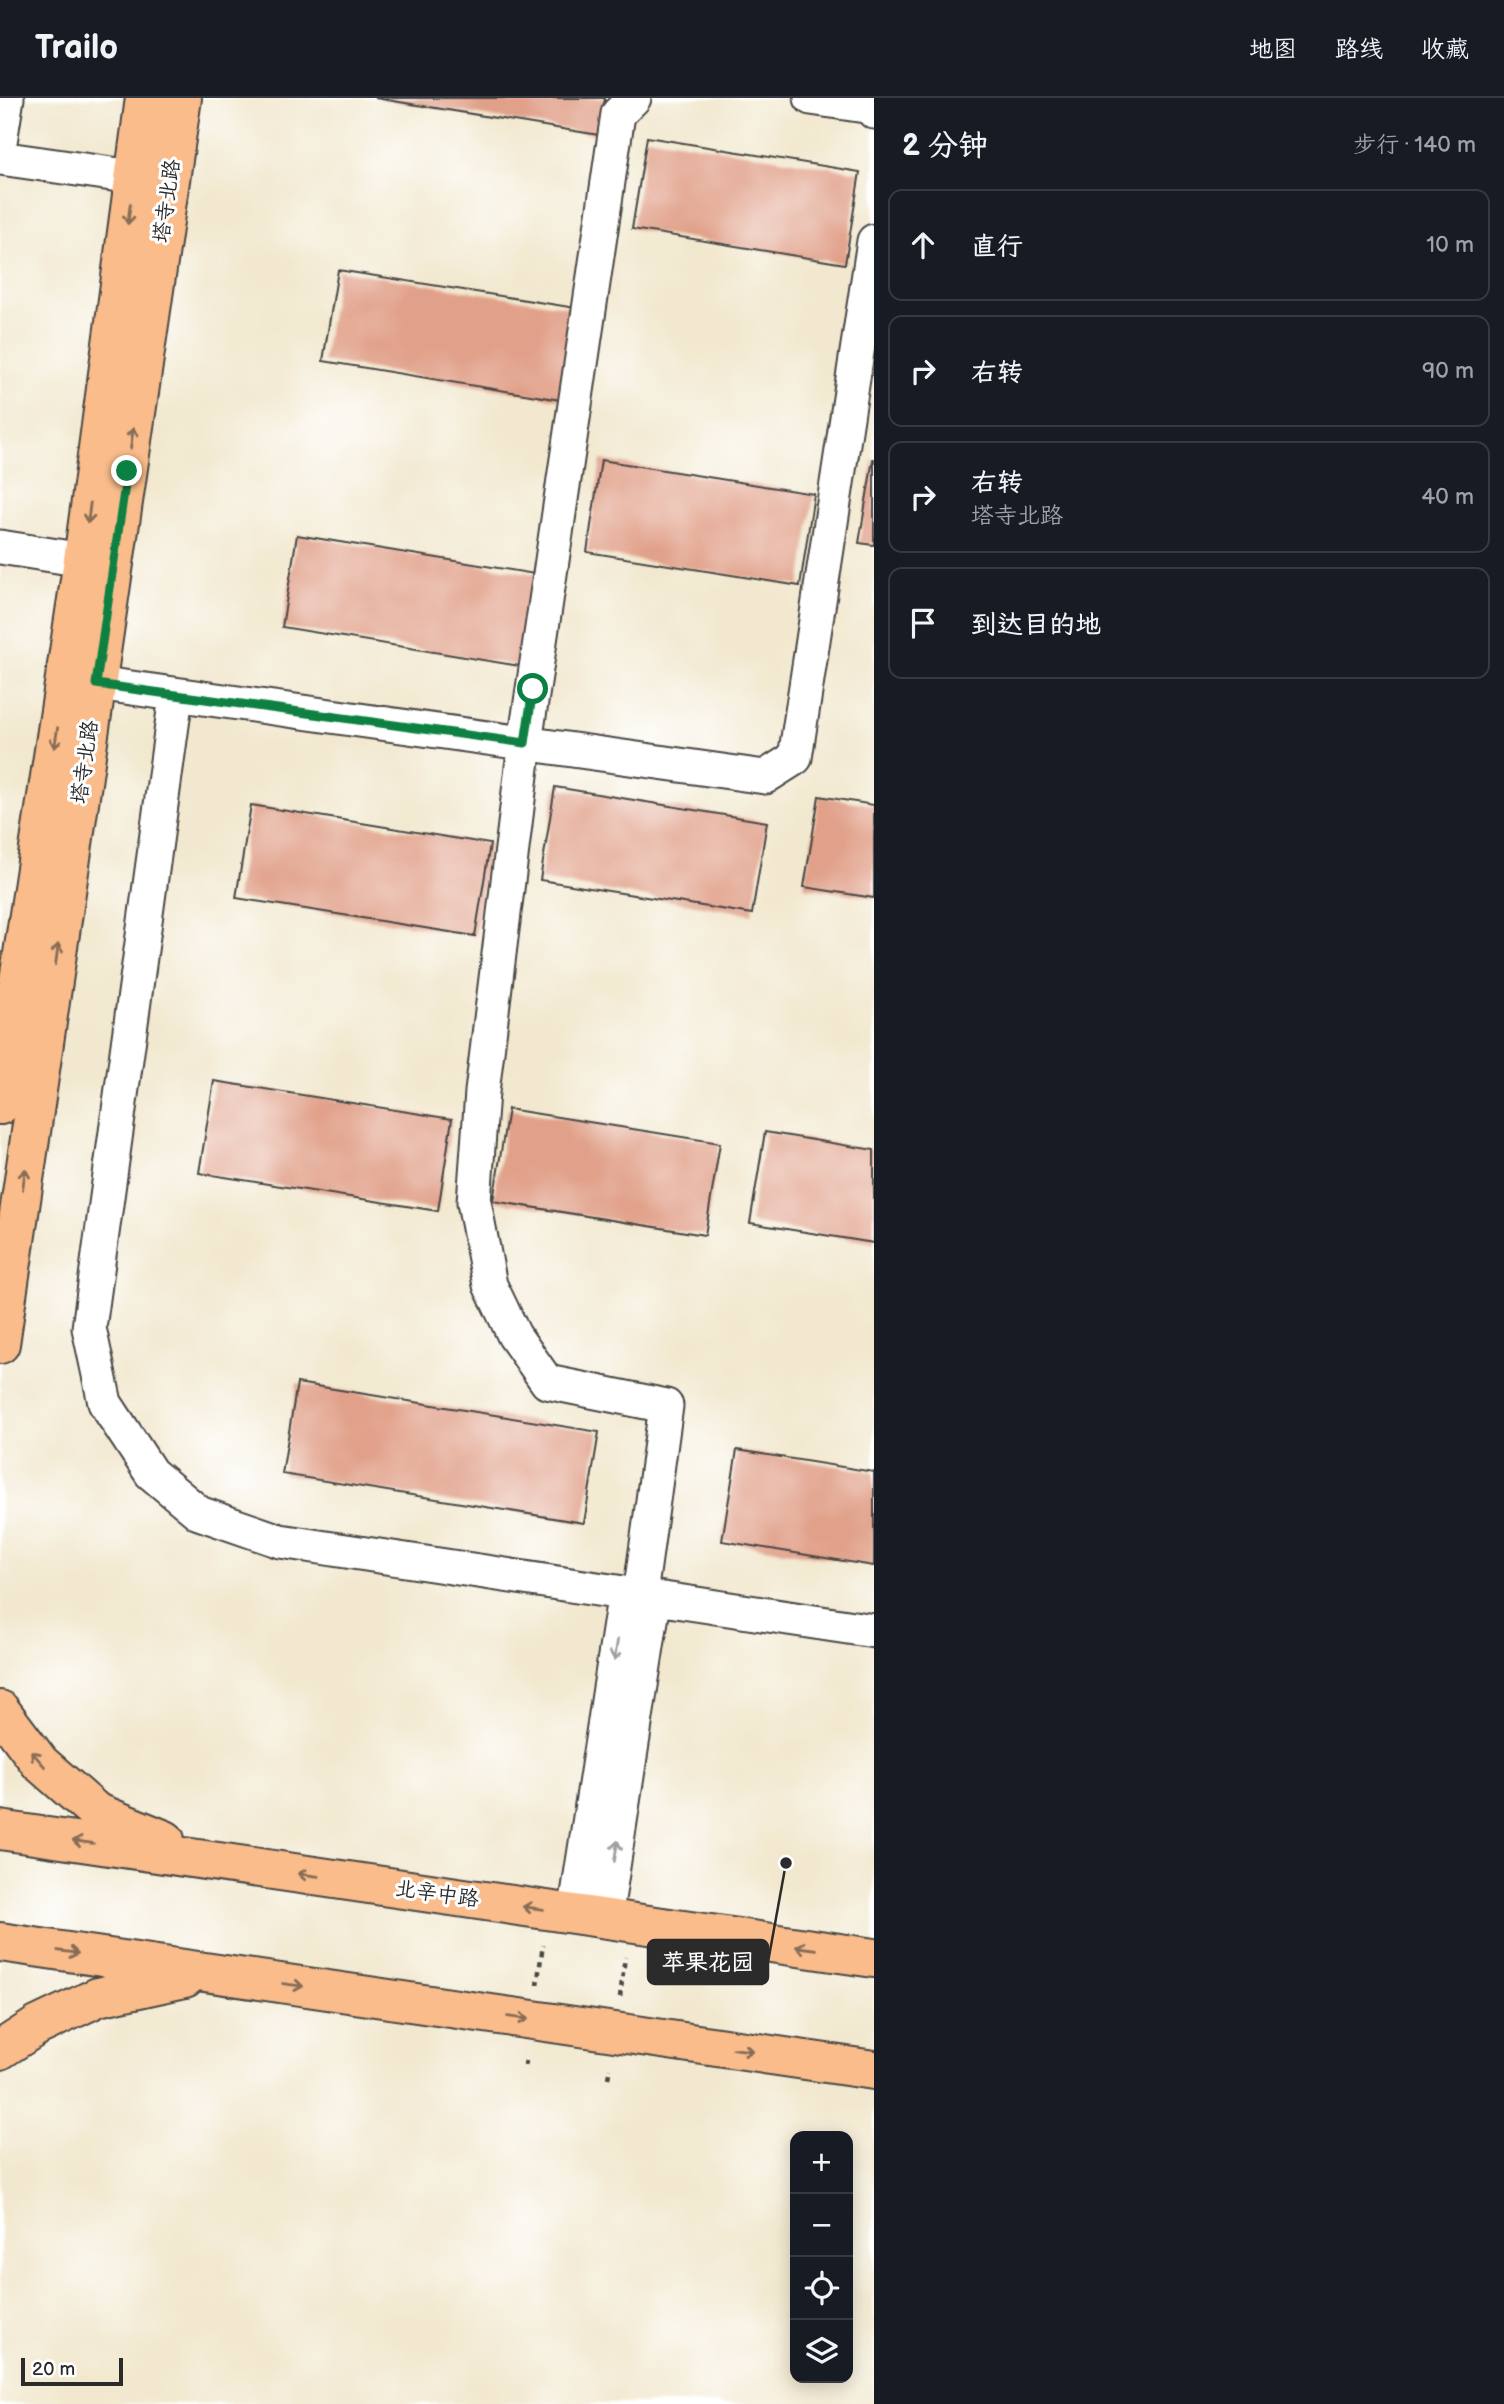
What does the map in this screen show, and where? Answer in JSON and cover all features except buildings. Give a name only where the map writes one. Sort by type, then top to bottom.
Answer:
[{"type":"main road","name":"塔寺北路","points":[[0,1105],[83,559],[145,98]]},
{"type":"main road","name":"塔寺北路","points":[[0,1344],[182,98]]},
{"type":"main road","points":[[0,1710],[40,1763],[96,1812],[222,1863]]},
{"type":"main road","name":"北辛中路","points":[[0,1830],[874,1958]]},
{"type":"main road","points":[[0,1942],[874,2070]]},
{"type":"main road","points":[[0,2050],[37,2026],[98,1997],[210,1973]]},
{"type":"street","points":[[0,142],[7,98]]},
{"type":"street","points":[[634,98],[618,114],[525,743],[482,1092],[474,1202],[490,1284],[514,1335],[547,1382],[666,1406],[640,1595]]},
{"type":"street","points":[[811,98],[872,107],[874,112]]},
{"type":"street","points":[[0,159],[133,177]]},
{"type":"street","points":[[96,684],[765,778],[795,758],[874,241]]},
{"type":"street","points":[[0,547],[83,559]]},
{"type":"street","points":[[176,696],[89,1328],[105,1402],[151,1473],[199,1513],[280,1541],[874,1632]]},
{"type":"street","points":[[590,1916],[654,1601],[640,1595]]},
{"type":"place","name":"苹果花园","points":[[786,1863]]},
{"type":"route","points":[[127,471],[96,684],[525,743],[533,689]]}]
